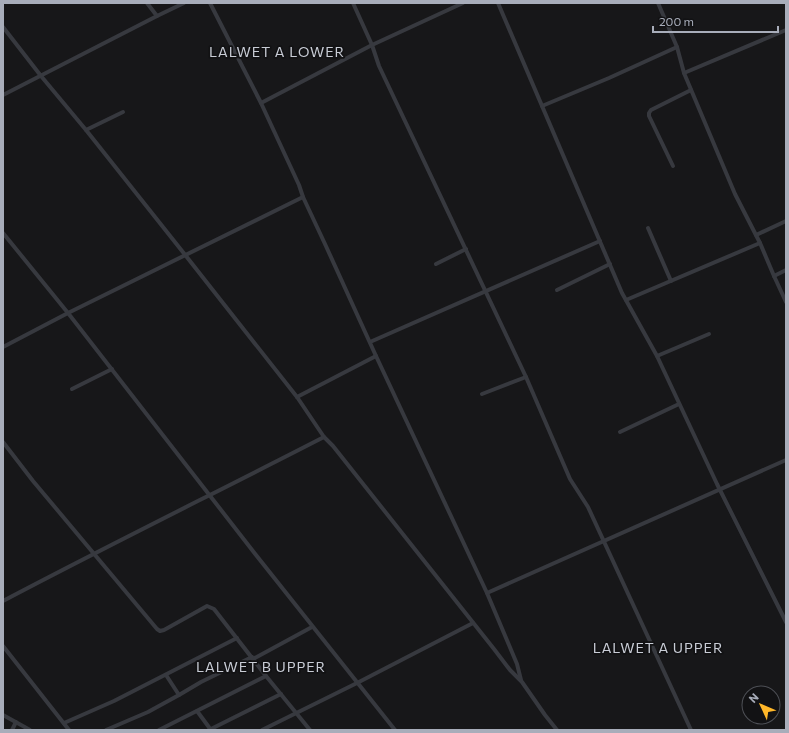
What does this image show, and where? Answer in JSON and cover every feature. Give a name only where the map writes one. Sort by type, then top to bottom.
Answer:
[{"type":"street","points":[[147,3],[157,16]]},
{"type":"street","points":[[3,95],[184,3]]},
{"type":"street","points":[[210,3],[261,103],[376,356],[487,593],[522,682]]},
{"type":"street","points":[[353,3],[372,45],[379,66],[526,377],[570,479],[588,507],[691,730]]},
{"type":"street","points":[[261,103],[372,45],[463,3]]},
{"type":"street","points":[[498,3],[626,300],[657,356],[720,489],[786,622]]},
{"type":"street","points":[[658,3],[677,47],[684,73],[734,194],[760,243],[786,302]]},
{"type":"street","points":[[3,27],[297,397],[324,437],[338,452],[510,670],[522,682],[545,715],[558,730]]},
{"type":"street","points":[[684,73],[786,30]]},
{"type":"street","points":[[542,106],[677,47]]},
{"type":"street","points":[[673,166],[648,116],[651,110],[691,90]]},
{"type":"street","points":[[86,130],[123,112]]},
{"type":"street","points":[[3,347],[68,313],[303,197]]},
{"type":"street","points":[[756,235],[786,221]]},
{"type":"street","points":[[648,228],[671,281]]},
{"type":"street","points":[[3,233],[68,313],[312,627],[395,730]]},
{"type":"street","points":[[370,342],[600,240]]},
{"type":"street","points":[[626,300],[760,243]]},
{"type":"street","points":[[436,264],[466,249]]},
{"type":"street","points":[[557,290],[610,264]]},
{"type":"street","points":[[774,276],[786,270]]},
{"type":"street","points":[[657,356],[709,334]]},
{"type":"street","points":[[297,397],[376,356]]},
{"type":"street","points":[[72,389],[112,369]]},
{"type":"street","points":[[482,394],[526,377]]},
{"type":"street","points":[[620,432],[679,404]]},
{"type":"street","points":[[3,601],[324,437]]},
{"type":"street","points":[[3,442],[93,554],[157,629],[160,631],[164,630],[207,606],[210,606],[218,612],[266,676],[310,730]]},
{"type":"street","points":[[487,593],[786,460]]},
{"type":"street","points":[[262,730],[473,623]]},
{"type":"street","points":[[106,730],[148,712],[201,682],[253,658],[312,627]]},
{"type":"street","points":[[64,723],[114,702],[237,638]]},
{"type":"street","points":[[3,646],[69,730]]},
{"type":"street","points":[[166,675],[179,695]]},
{"type":"street","points":[[159,730],[266,676]]},
{"type":"street","points":[[197,711],[210,730],[281,694]]},
{"type":"street","points":[[3,715],[30,730]]},
{"type":"street","points":[[12,730],[16,722]]},
{"type":"district","name":"LALWET A LOWER","points":[[277,52]]},
{"type":"district","name":"LALWET A UPPER","points":[[658,648]]},
{"type":"district","name":"LALWET B UPPER","points":[[261,667]]}]
